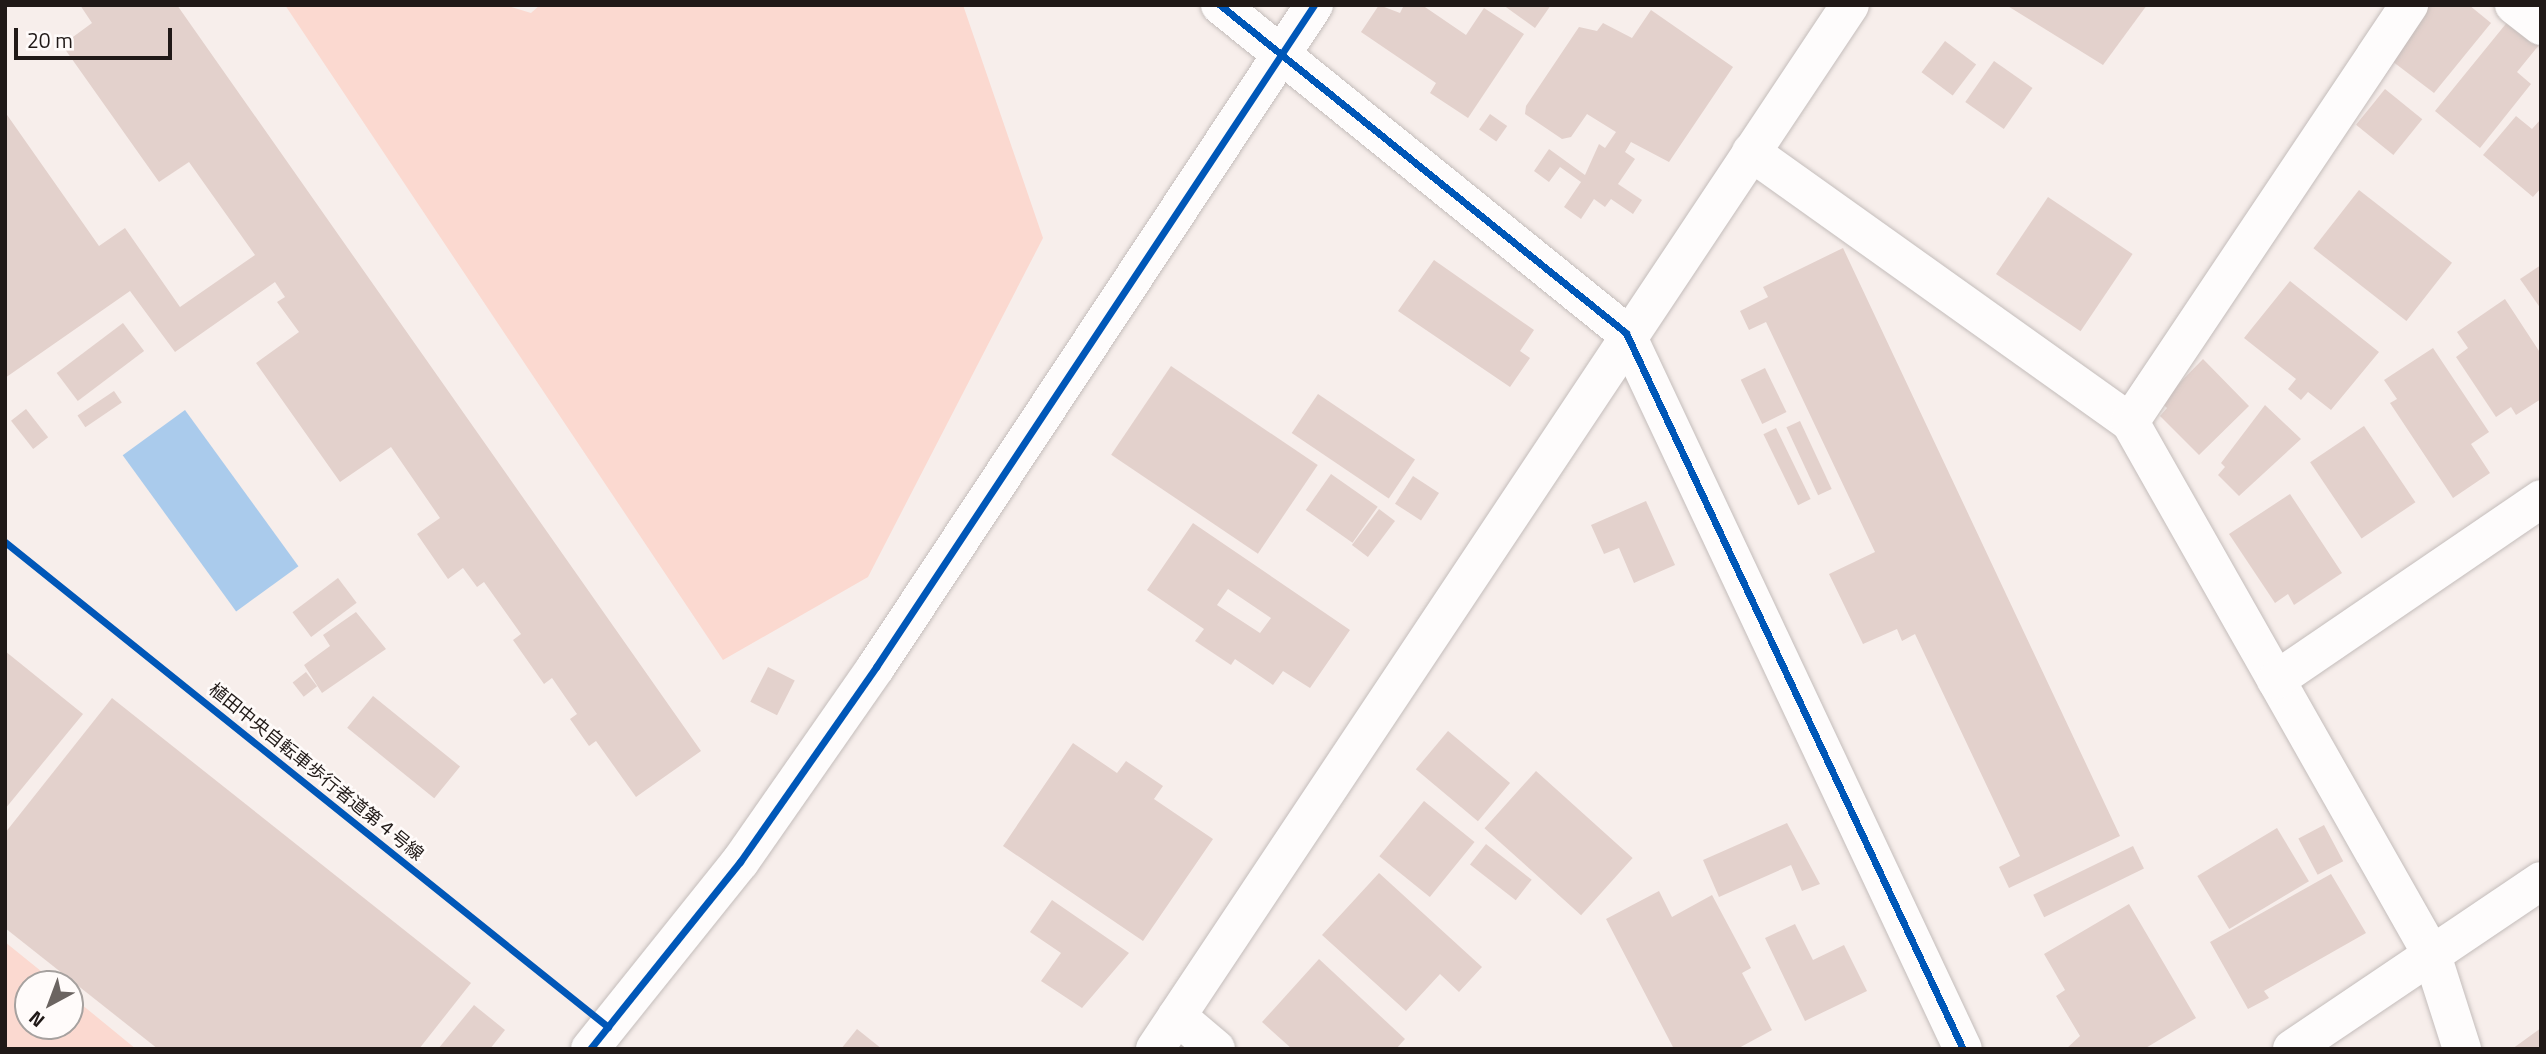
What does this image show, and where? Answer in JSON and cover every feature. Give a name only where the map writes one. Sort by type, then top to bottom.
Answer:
[{"type":"street","points":[[1220,5],[1626,333],[1963,1049]]},
{"type":"street","points":[[596,1043],[740,862],[876,667],[1314,5]]},
{"type":"street","points":[[1155,1049],[1626,333],[1850,5]]},
{"type":"street","points":[[2130,422],[2409,5]]},
{"type":"street","points":[[2514,5],[2541,26]]},
{"type":"street","points":[[1751,152],[2130,422],[2432,955],[2462,1049]]},
{"type":"street","points":[[2276,680],[2541,499]]},
{"type":"street","points":[[2292,1049],[2541,881]]},
{"type":"street","points":[[1177,1016],[1216,1049]]},
{"type":"shaded area","points":[[285,5],[505,5],[531,13],[540,5],[963,5],[1043,238],[868,577],[723,660]]},
{"type":"shaded area","points":[[5,942],[40,970],[14,970],[14,1040],[84,1040],[84,1006],[136,1049],[5,1049]]},
{"type":"water","points":[[185,410],[298,566],[236,611],[123,455]]},
{"type":"building","points":[[80,5],[177,5],[701,751],[636,797],[596,741],[589,746],[570,719],[577,714],[552,678],[544,684],[513,640],[521,634],[484,582],[477,587],[463,568],[448,579],[417,534],[440,518],[391,447],[340,482],[256,363],[299,332],[277,302],[285,297],[275,282],[175,352],[130,291],[5,378],[5,112],[99,246],[125,228],[180,307],[255,255],[189,162],[159,182],[62,45],[92,23]]},
{"type":"building","points":[[1379,5],[1400,13],[1404,5],[1422,5],[1466,35],[1484,8],[1524,34],[1468,118],[1430,93],[1436,83],[1361,32]]},
{"type":"building","points":[[1503,5],[1551,5],[1535,28]]},
{"type":"building","points":[[2006,5],[2147,5],[2103,65]]},
{"type":"building","points":[[2429,5],[2469,5],[2491,23],[2434,93],[2392,61]]},
{"type":"building","points":[[1651,10],[1733,67],[1669,162],[1631,142],[1625,152],[1635,159],[1618,184],[1642,200],[1633,214],[1611,199],[1605,207],[1594,199],[1581,219],[1564,207],[1581,182],[1560,167],[1549,182],[1534,171],[1549,149],[1585,175],[1599,144],[1605,148],[1616,132],[1587,114],[1571,137],[1562,139],[1525,114],[1526,106],[1579,27],[1597,31],[1603,23],[1632,38]]},
{"type":"building","points":[[2509,20],[2539,45],[2517,72],[2531,84],[2480,148],[2435,111]]},
{"type":"building","points":[[1945,41],[1976,64],[1953,96],[1922,72]]},
{"type":"building","points":[[1994,61],[2033,88],[2004,129],[1965,102]]},
{"type":"building","points":[[2385,89],[2422,119],[2393,155],[2356,125]]},
{"type":"building","points":[[1490,114],[1507,126],[1496,142],[1479,130]]},
{"type":"building","points":[[2516,116],[2532,129],[2541,119],[2541,188],[2533,197],[2483,155]]},
{"type":"building","points":[[2359,190],[2452,263],[2406,321],[2313,248]]},
{"type":"building","points":[[2048,197],[2133,254],[2081,331],[1996,274]]},
{"type":"building","points":[[1843,248],[2120,836],[2009,888],[1999,867],[2020,856],[1915,634],[1902,641],[1897,629],[1863,644],[1829,574],[1875,552],[1766,322],[1749,330],[1740,311],[1768,297],[1763,287]]},
{"type":"building","points":[[1434,260],[1534,330],[1520,351],[1530,358],[1510,387],[1398,311]]},
{"type":"building","points":[[2541,265],[2541,309],[2520,279]]},
{"type":"building","points":[[2290,281],[2379,352],[2331,410],[2308,392],[2301,400],[2288,389],[2296,379],[2244,338]]},
{"type":"building","points":[[2505,299],[2541,354],[2541,399],[2516,415],[2511,407],[2496,417],[2456,357],[2468,348],[2457,332]]},
{"type":"building","points":[[123,323],[144,351],[78,401],[57,373]]},
{"type":"building","points":[[2433,348],[2489,432],[2471,444],[2490,473],[2453,498],[2390,403],[2397,399],[2384,380]]},
{"type":"building","points":[[2203,359],[2249,406],[2199,455],[2160,416],[2167,408],[2161,402]]},
{"type":"building","points":[[1171,366],[1318,465],[1258,554],[1111,455]]},
{"type":"building","points":[[1765,368],[1786,412],[1762,424],[1741,380]]},
{"type":"building","points":[[114,391],[122,403],[85,427],[78,416]]},
{"type":"building","points":[[1318,394],[1415,459],[1389,498],[1292,433]]},
{"type":"building","points":[[2265,405],[2301,439],[2239,496],[2218,475],[2225,467],[2221,463]]},
{"type":"building","points":[[26,409],[48,437],[33,449],[11,421]]},
{"type":"building","points":[[1800,421],[1832,489],[1818,495],[1786,427]]},
{"type":"building","points":[[2364,426],[2415,502],[2362,539],[2310,462]]},
{"type":"building","points":[[1776,428],[1811,499],[1798,505],[1763,434]]},
{"type":"building","points":[[1331,474],[1378,507],[1352,543],[1306,510]]},
{"type":"building","points":[[1413,476],[1439,493],[1421,521],[1395,504]]},
{"type":"building","points":[[2290,494],[2342,573],[2294,605],[2288,594],[2275,603],[2229,534]]},
{"type":"building","points":[[1646,501],[1675,565],[1634,583],[1619,548],[1604,554],[1591,525]]},
{"type":"building","points":[[1379,509],[1395,521],[1368,557],[1352,545]]},
{"type":"building","points":[[1193,523],[1350,630],[1310,688],[1283,671],[1273,685],[1235,659],[1231,665],[1195,641],[1204,629],[1147,590]],"holes":[[[1228,589],[1271,618],[1260,633],[1217,605]]]},
{"type":"building","points":[[338,578],[357,603],[311,637],[292,612]]},
{"type":"building","points":[[356,612],[386,649],[322,693],[304,665],[330,646],[323,635]]},
{"type":"building","points":[[5,651],[83,714],[5,809]]},
{"type":"building","points":[[768,667],[795,681],[777,715],[750,702]]},
{"type":"building","points":[[306,672],[317,686],[304,697],[293,682]]},
{"type":"building","points":[[373,696],[460,766],[434,798],[347,728]]},
{"type":"building","points":[[112,698],[471,983],[419,1049],[158,1049],[84,990],[84,970],[58,970],[5,928],[5,833]]},
{"type":"building","points":[[1448,731],[1510,783],[1478,821],[1416,769]]},
{"type":"building","points":[[1073,743],[1117,773],[1126,761],[1163,786],[1154,799],[1213,839],[1143,941],[1003,846]]},
{"type":"building","points":[[1536,771],[1633,858],[1581,915],[1484,828]]},
{"type":"building","points":[[1424,801],[1475,842],[1430,897],[1379,856]]},
{"type":"building","points":[[1787,823],[1820,884],[1802,891],[1791,865],[1719,897],[1703,860]]},
{"type":"building","points":[[2324,825],[2343,861],[2318,875],[2298,839]]},
{"type":"building","points":[[2277,828],[2309,881],[2229,929],[2197,876]]},
{"type":"building","points":[[1486,844],[1532,880],[1516,900],[1470,864]]},
{"type":"building","points":[[2133,846],[2144,868],[2044,917],[2033,895]]},
{"type":"building","points":[[1379,873],[1482,967],[1459,992],[1440,974],[1406,1011],[1322,935]]},
{"type":"building","points":[[2331,874],[2366,933],[2264,991],[2269,998],[2248,1009],[2210,942]]},
{"type":"building","points":[[1659,891],[1672,917],[1712,895],[1751,968],[1742,973],[1772,1030],[1737,1049],[1674,1049],[1606,919]]},
{"type":"building","points":[[1052,900],[1129,953],[1082,1008],[1041,981],[1061,953],[1030,932]]},
{"type":"building","points":[[2129,904],[2196,1018],[2144,1049],[2066,1049],[2080,1036],[2056,996],[2065,990],[2044,954]]},
{"type":"building","points":[[1795,924],[1813,960],[1844,945],[1867,991],[1805,1021],[1765,938]]},
{"type":"building","points":[[1319,959],[1405,1039],[1396,1049],[1292,1049],[1262,1022]]},
{"type":"building","points":[[474,1005],[505,1030],[490,1049],[438,1049]]},
{"type":"building","points":[[2541,1028],[2541,1049],[2512,1049]]},
{"type":"building","points":[[857,1029],[882,1049],[841,1049]]},
{"type":"cycle path","points":[[1220,5],[1626,333],[1963,1049]]},
{"type":"cycle path","points":[[590,1049],[740,862],[876,667],[1314,5]]},
{"type":"cycle path","name":"植田中央自転車歩行者道第４号線","points":[[5,542],[608,1027]]}]
